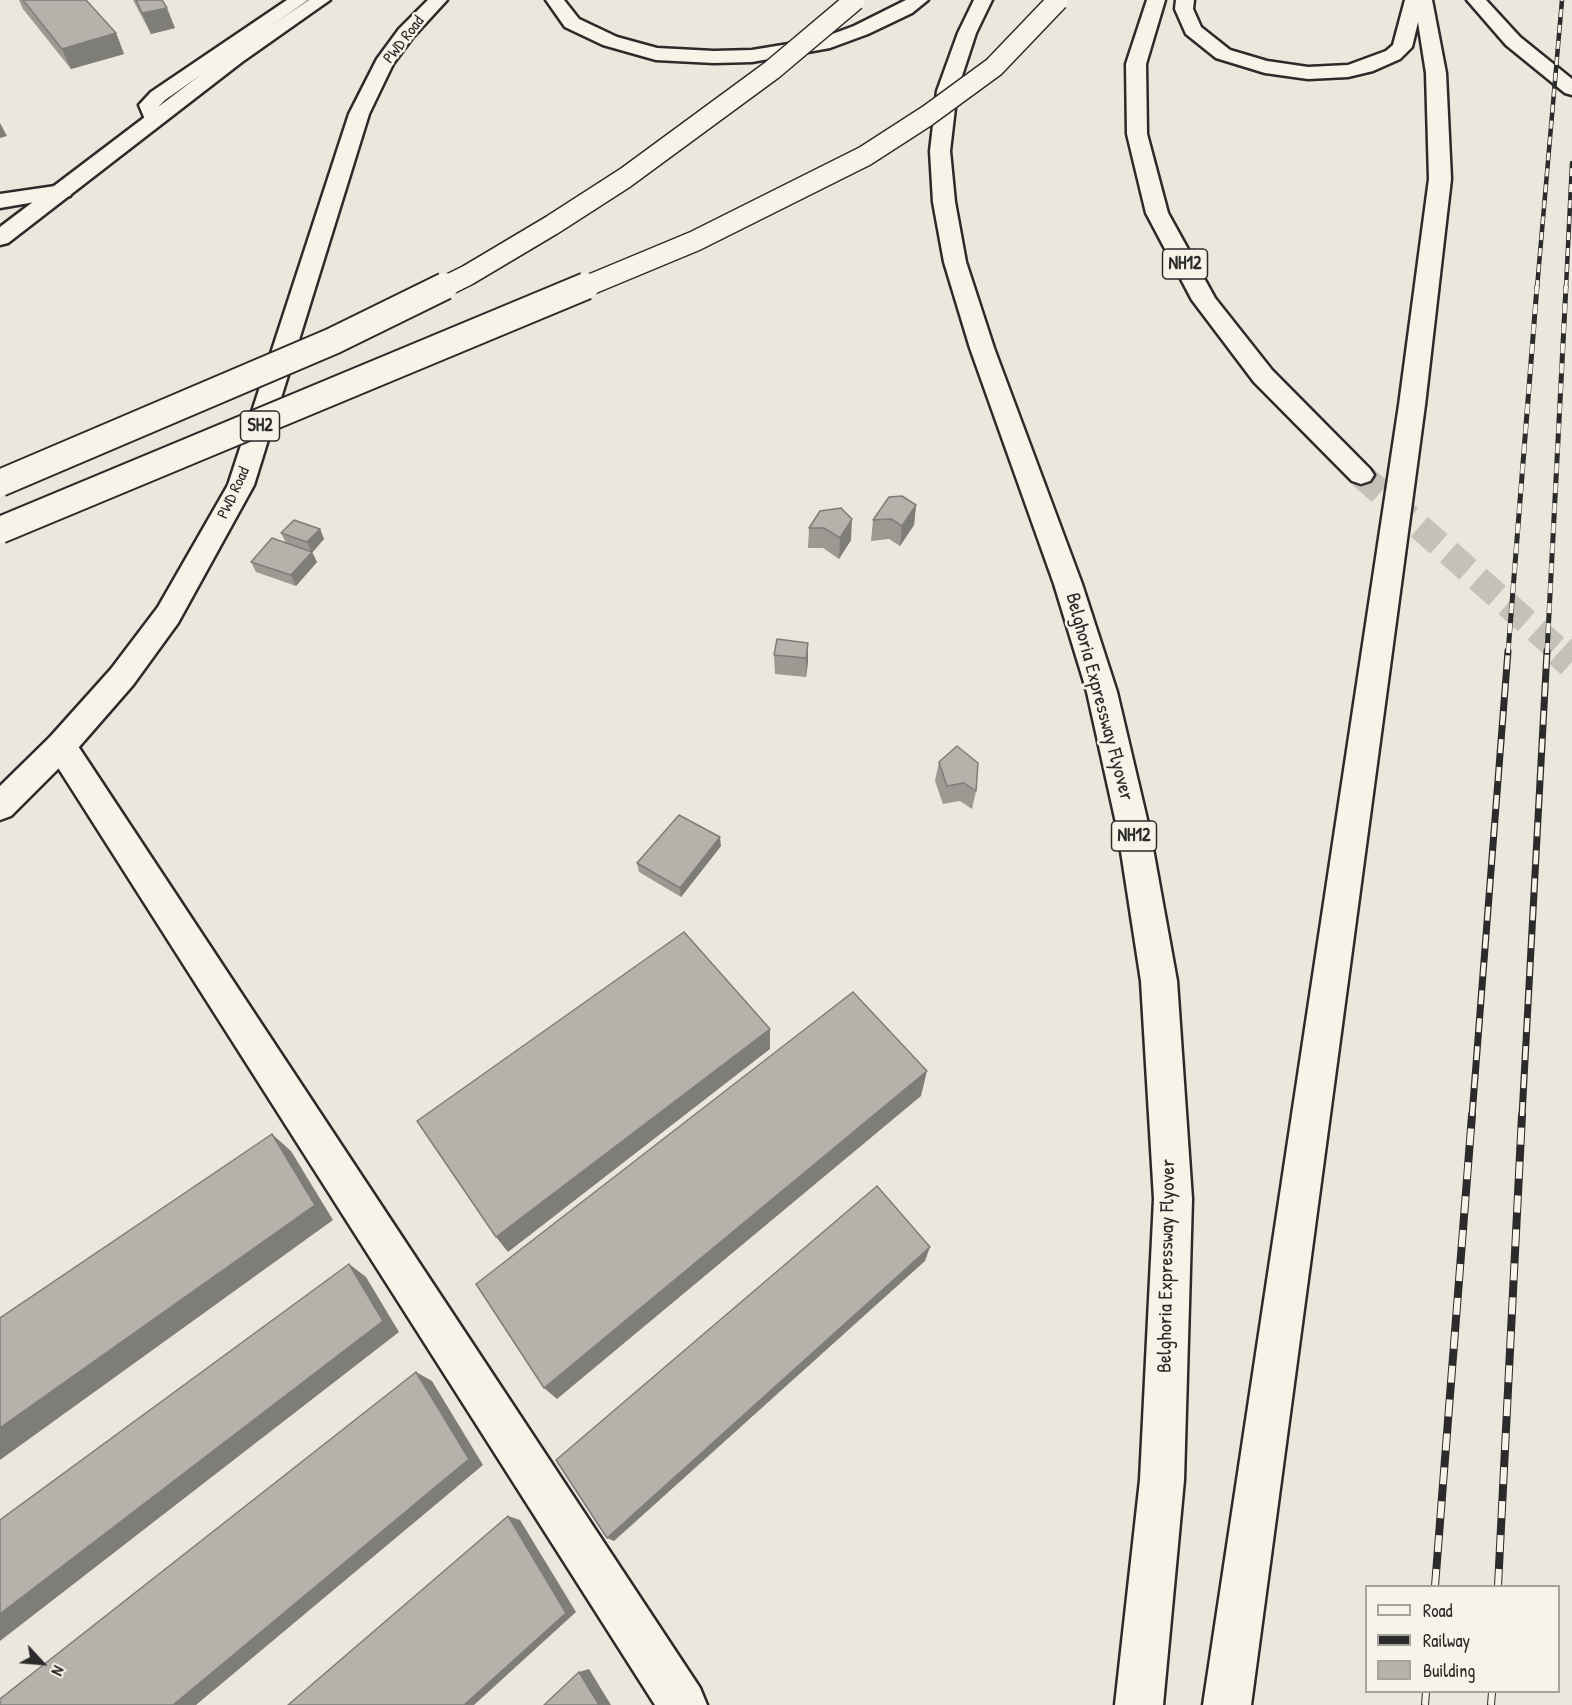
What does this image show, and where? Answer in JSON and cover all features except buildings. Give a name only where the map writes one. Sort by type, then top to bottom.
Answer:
[{"type":"main road","points":[[154,120],[148,105],[158,96],[299,0]]},
{"type":"main road","points":[[0,238],[235,58],[321,0]]},
{"type":"main road","name":"PWD Road","points":[[0,807],[61,746],[122,677],[168,615],[241,485],[359,114],[384,63],[406,33],[438,0]]},
{"type":"main road","points":[[555,0],[572,22],[610,41],[656,54],[714,57],[752,56],[823,44],[869,26],[919,0]]},
{"type":"main road","points":[[0,483],[333,341],[468,275],[625,178],[772,70],[855,0]]},
{"type":"main road","name":"Belghoria Expressway Flyover","points":[[983,0],[967,33],[947,92],[940,151],[944,201],[956,262],[981,348],[1068,584],[1102,692],[1134,832],[1159,981],[1173,1199],[1162,1479],[1139,1705]]},
{"type":"main road","points":[[0,530],[695,241],[782,200],[865,156],[927,116],[994,67],[1058,0]]},
{"type":"main road","name":"NH12","points":[[1155,0],[1136,64],[1137,134],[1157,213],[1204,300],[1263,376],[1361,476]]},
{"type":"main road","points":[[1185,0],[1184,9],[1193,30],[1223,54],[1265,68],[1308,73],[1348,71],[1374,64],[1393,55],[1402,47],[1414,0]]},
{"type":"main road","points":[[1227,1705],[1413,405],[1438,190],[1436,73],[1423,0]]},
{"type":"main road","points":[[1476,0],[1513,41],[1572,89]]},
{"type":"main road","points":[[0,201],[62,190]]},
{"type":"main road","points":[[61,746],[683,1705]]},
{"type":"tunnel","points":[[1361,475],[1562,653]]},
{"type":"tunnel","points":[[1560,651],[1572,662]]},
{"type":"railway","points":[[1537,288],[1562,0]]},
{"type":"railway","points":[[1566,288],[1572,163]]},
{"type":"railway","points":[[1508,653],[1537,286]]},
{"type":"railway","points":[[1547,653],[1566,286]]},
{"type":"railway","points":[[1472,1116],[1508,651]]},
{"type":"railway","points":[[1522,1116],[1547,651]]},
{"type":"railway","points":[[1435,1585],[1472,1115]]},
{"type":"railway","points":[[1498,1585],[1522,1115]]},
{"type":"railway","points":[[1425,1705],[1426,1693]]},
{"type":"railway","points":[[1491,1705],[1492,1693]]}]
